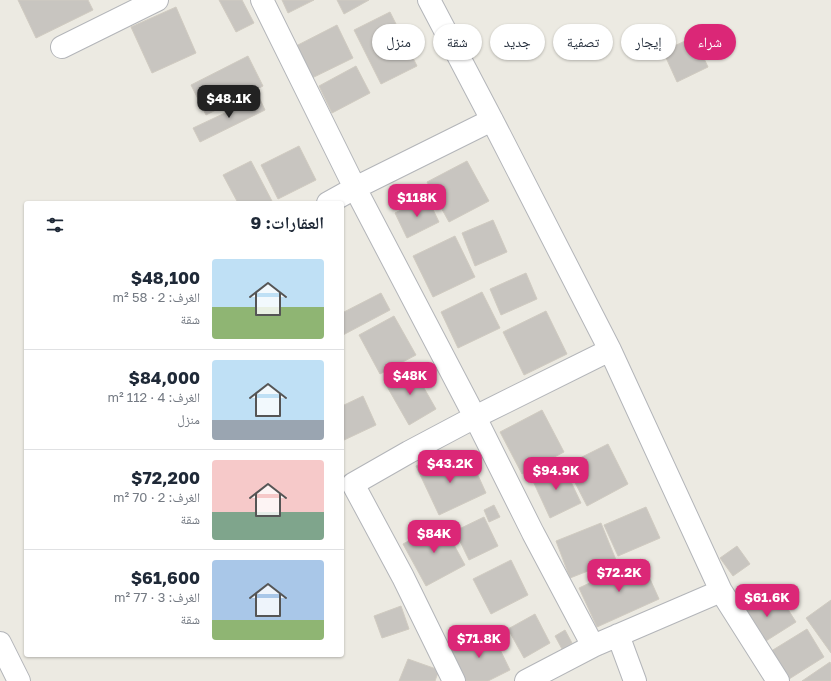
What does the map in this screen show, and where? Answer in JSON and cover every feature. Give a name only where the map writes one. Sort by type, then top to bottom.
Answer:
[{"type":"street","points":[[62,47],[158,0]]},
{"type":"street","points":[[262,0],[355,188],[475,416],[533,533],[594,646]]},
{"type":"street","points":[[429,0],[610,350],[720,592],[778,681]]},
{"type":"street","points":[[332,201],[492,120]]},
{"type":"street","points":[[454,681],[403,577],[353,484],[475,416],[610,350]]},
{"type":"street","points":[[526,681],[594,646],[720,592]]},
{"type":"street","points":[[618,635],[635,681]]},
{"type":"street","points":[[0,644],[19,681]]},
{"type":"building","points":[[18,0],[88,0],[93,10],[36,38]]},
{"type":"building","points":[[219,0],[242,0],[254,23],[236,32]]},
{"type":"building","points":[[282,0],[314,0],[288,13]]},
{"type":"building","points":[[337,0],[369,0],[344,14]]},
{"type":"building","points":[[176,7],[196,53],[152,73],[131,27]]},
{"type":"building","points":[[390,12],[396,24],[372,24],[372,60],[414,60],[417,66],[381,84],[354,30]]},
{"type":"building","points":[[337,25],[353,58],[312,78],[296,46]]},
{"type":"building","points":[[684,42],[684,60],[705,60],[708,67],[677,82],[667,60],[676,60],[676,45]]},
{"type":"building","points":[[248,56],[263,86],[206,115],[191,85]]},
{"type":"building","points":[[356,66],[370,93],[332,113],[319,86]]},
{"type":"building","points":[[259,97],[265,110],[200,142],[193,128]]},
{"type":"building","points":[[299,146],[316,180],[278,199],[261,165]]},
{"type":"building","points":[[251,161],[272,201],[237,201],[223,175]]},
{"type":"building","points":[[467,161],[489,201],[449,222],[427,182]]},
{"type":"building","points":[[427,197],[439,222],[407,238],[395,213]]},
{"type":"building","points":[[493,220],[507,252],[475,266],[462,233]]},
{"type":"building","points":[[455,236],[475,277],[433,297],[413,256]]},
{"type":"building","points":[[526,273],[537,299],[501,315],[490,289]]},
{"type":"building","points":[[482,292],[500,328],[458,348],[441,312]]},
{"type":"building","points":[[381,293],[390,310],[344,334],[344,312]]},
{"type":"building","points":[[546,311],[567,354],[524,375],[503,332]]},
{"type":"building","points":[[394,316],[416,355],[380,374],[359,335]]},
{"type":"building","points":[[412,367],[436,409],[409,425],[385,383]]},
{"type":"building","points":[[363,396],[376,425],[344,440],[344,405]]},
{"type":"building","points":[[542,410],[564,452],[522,474],[500,432]]},
{"type":"building","points":[[608,444],[628,484],[587,506],[566,465]]},
{"type":"building","points":[[440,454],[449,473],[472,462],[486,493],[439,515],[416,466]]},
{"type":"building","points":[[563,465],[581,503],[550,518],[532,479]]},
{"type":"building","points":[[494,505],[500,517],[489,522],[484,510]]},
{"type":"building","points":[[646,507],[660,538],[618,556],[604,525]]},
{"type":"building","points":[[484,517],[498,546],[469,560],[455,531]]},
{"type":"building","points":[[442,523],[465,565],[426,586],[403,544]]},
{"type":"building","points":[[601,523],[616,560],[570,578],[556,541]]},
{"type":"building","points":[[737,546],[750,564],[733,576],[720,558]]},
{"type":"building","points":[[641,559],[659,599],[597,627],[579,588]]},
{"type":"building","points":[[511,560],[528,595],[491,614],[473,579]]},
{"type":"building","points":[[775,589],[796,622],[758,646],[738,613]]},
{"type":"building","points":[[831,600],[831,653],[806,618]]},
{"type":"building","points":[[401,606],[409,629],[382,638],[374,616]]},
{"type":"building","points":[[535,614],[550,643],[524,658],[508,629]]},
{"type":"building","points":[[490,629],[510,670],[488,681],[463,681],[448,650]]},
{"type":"building","points":[[807,629],[824,657],[786,681],[768,653]]},
{"type":"building","points":[[565,630],[572,643],[562,649],[555,636]]},
{"type":"building","points":[[408,659],[439,670],[435,681],[399,681]]},
{"type":"building","points":[[830,662],[831,681],[802,681]]}]
